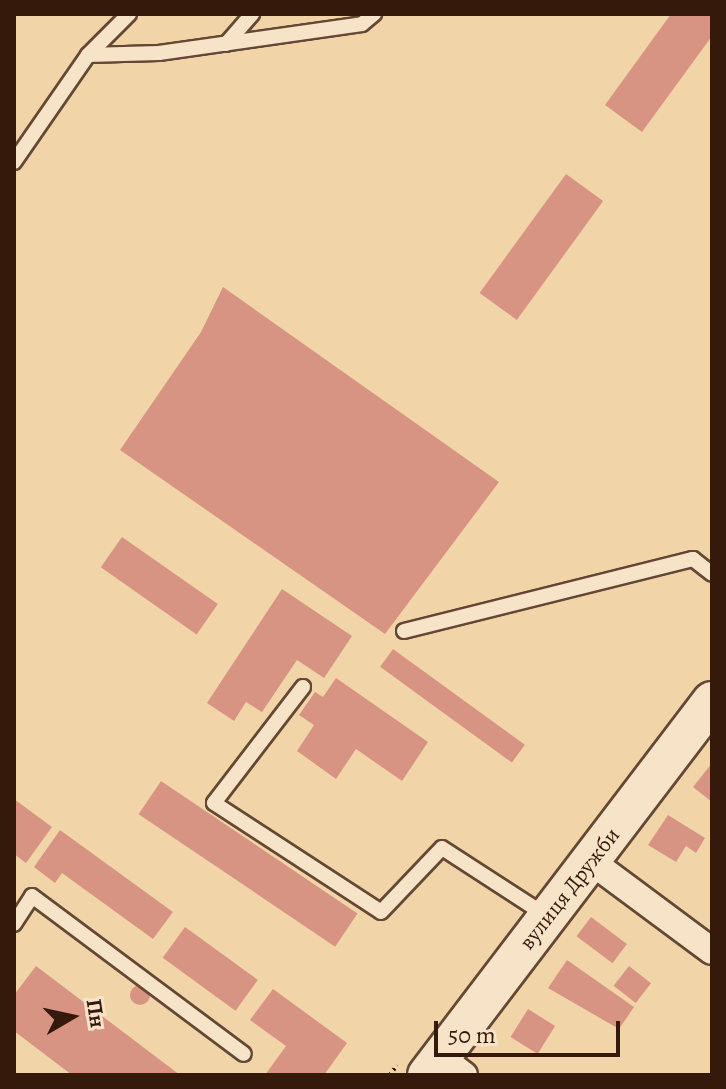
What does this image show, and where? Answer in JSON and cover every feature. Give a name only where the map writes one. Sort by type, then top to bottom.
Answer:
[{"type":"street","name":"вулиця Дружби","points":[[444,1069],[549,917],[712,701]]},
{"type":"street","points":[[592,862],[712,951]]},
{"type":"lane","points":[[14,162],[88,55],[129,14]]},
{"type":"lane","points":[[226,44],[252,14]]},
{"type":"lane","points":[[88,55],[159,53],[226,44],[362,24],[374,14]]},
{"type":"lane","points":[[404,631],[693,559],[712,574]]},
{"type":"lane","points":[[303,687],[214,803],[381,912],[442,848],[549,917]]},
{"type":"lane","points":[[14,924],[32,896],[244,1054]]},
{"type":"building","points":[[671,14],[712,14],[712,36],[642,132],[605,105]]},
{"type":"building","points":[[566,174],[603,201],[517,320],[480,293]]},
{"type":"building","points":[[223,287],[499,482],[385,634],[120,450],[201,332]]},
{"type":"building","points":[[122,537],[218,604],[197,634],[101,567]]},
{"type":"building","points":[[282,589],[352,636],[324,678],[297,660],[262,712],[246,702],[234,721],[207,703]]},
{"type":"building","points":[[393,649],[525,745],[512,763],[380,667]]},
{"type":"building","points":[[336,678],[428,742],[402,781],[356,749],[336,779],[297,751],[314,725],[299,715],[315,692],[323,697]]},
{"type":"building","points":[[712,763],[712,802],[693,787]]},
{"type":"building","points":[[161,781],[357,914],[335,947],[139,814]]},
{"type":"building","points":[[14,799],[52,827],[26,863],[14,854]]},
{"type":"building","points":[[668,815],[705,838],[696,853],[686,846],[676,862],[648,845]]},
{"type":"building","points":[[60,830],[173,912],[153,939],[62,873],[55,883],[34,867]]},
{"type":"building","points":[[591,917],[627,944],[612,963],[577,936]]},
{"type":"building","points":[[185,927],[258,980],[235,1011],[163,958]]},
{"type":"building","points":[[567,960],[634,1007],[619,1029],[548,988]]},
{"type":"building","points":[[36,966],[180,1075],[72,1075],[14,1031],[14,995]]},
{"type":"building","points":[[629,966],[651,983],[636,1003],[614,986]]},
{"type":"building","points":[[140,985],[147,988],[150,995],[147,1002],[140,1005],[133,1002],[130,995],[133,988]]},
{"type":"building","points":[[273,989],[347,1043],[324,1075],[265,1075],[286,1046],[250,1020]]},
{"type":"building","points":[[528,1009],[555,1026],[538,1054],[511,1037]]}]
